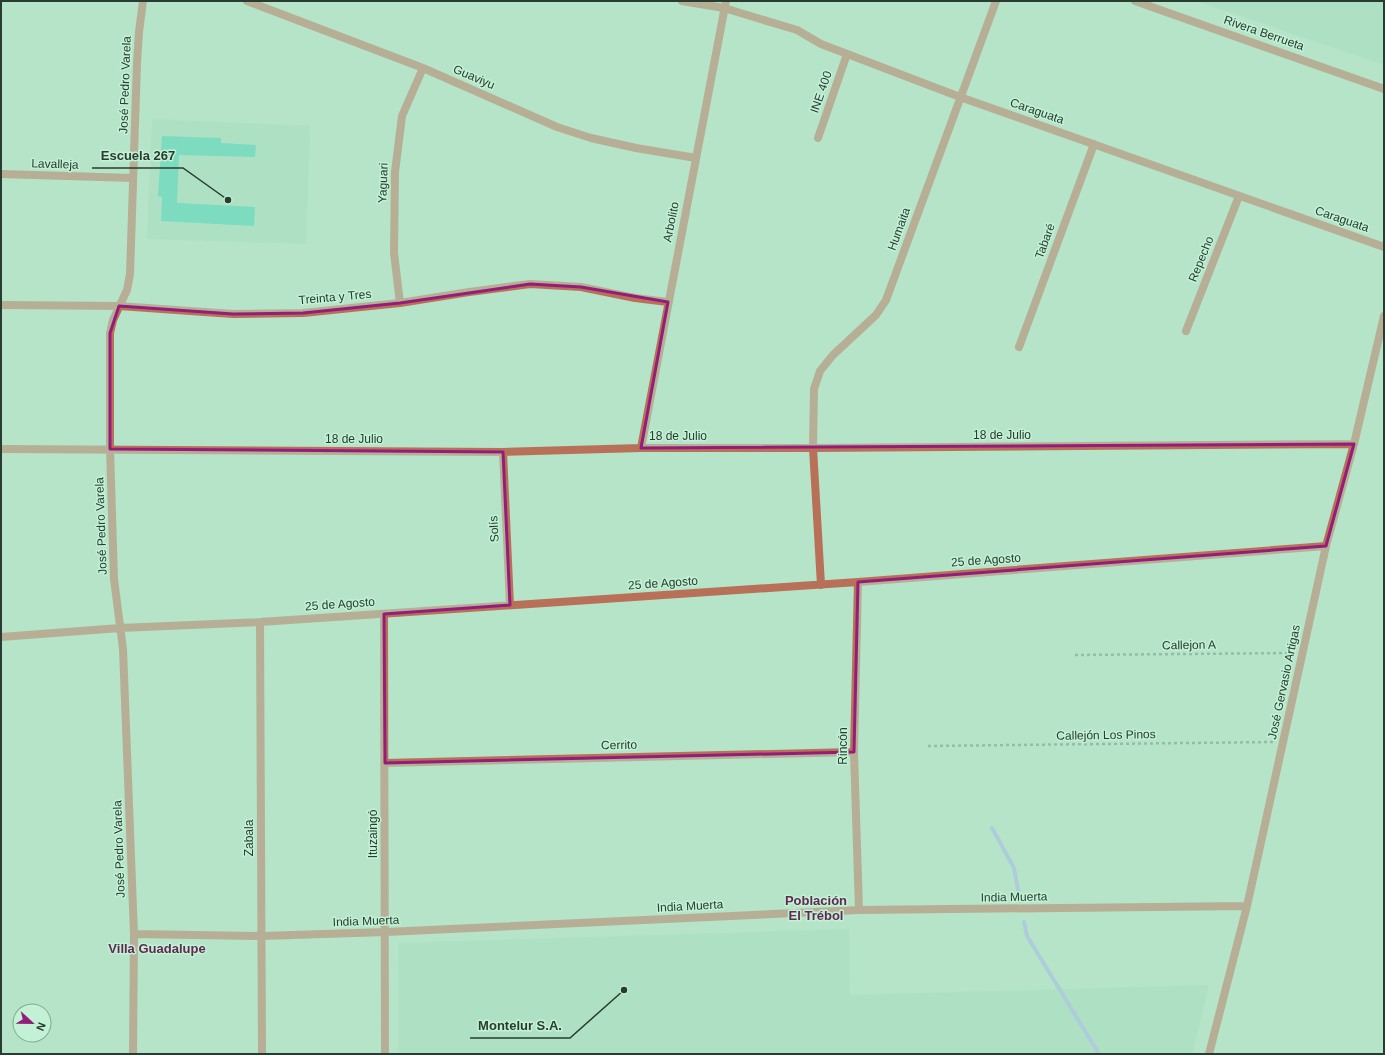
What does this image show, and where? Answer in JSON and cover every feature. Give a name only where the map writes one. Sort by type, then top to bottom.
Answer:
[{"type":"street","name":"José Pedro Varela","points":[[134,1054],[134,934],[123,649],[114,578],[110,449],[110,333],[119,306],[127,290],[130,274],[139,32],[143,1]]},
{"type":"street","name":"Guaviyu","points":[[247,1],[423,68],[564,129],[590,138],[636,148],[696,158]]},
{"type":"street","name":"Caraguata","points":[[682,1],[725,5],[797,30],[821,44],[960,97],[1384,246]]},
{"type":"street","name":"Humaita","points":[[813,448],[814,389],[820,371],[833,355],[876,315],[886,300],[996,1]]},
{"type":"street","name":"Rivera Berrueta","points":[[1135,1],[1384,88]]},
{"type":"street","name":"Arbolito","points":[[641,448],[725,5]]},
{"type":"street","name":"INE 400","points":[[818,138],[847,54]]},
{"type":"street","name":"Yaguari","points":[[400,303],[394,253],[395,172],[402,116],[423,68]]},
{"type":"street","name":"Tabaré","points":[[1019,347],[1094,144]]},
{"type":"street","name":"Lavalleja","points":[[1,174],[133,178]]},
{"type":"street","name":"Repecho","points":[[1186,331],[1239,196]]},
{"type":"street","name":"Treinta y Tres","points":[[1,305],[119,306],[233,314],[303,313],[400,303],[530,284],[581,287],[635,298],[668,302]]},
{"type":"street","name":"José Gervasio Artigas","points":[[1209,1054],[1248,906],[1326,546],[1354,444],[1384,316]]},
{"type":"street","name":"18 de Julio","points":[[1,449],[503,452],[641,448],[1354,444]]},
{"type":"street","points":[[813,448],[821,585]]},
{"type":"street","name":"Solís","points":[[503,452],[510,605]]},
{"type":"street","name":"25 de Agosto","points":[[1,637],[120,628],[260,622],[821,585],[1326,546]]},
{"type":"street","name":"Rincón","points":[[858,582],[854,752],[859,910]]},
{"type":"street","name":"Ituzaingó","points":[[384,614],[386,932],[385,1054]]},
{"type":"street","name":"Zabala","points":[[260,622],[262,1054]]},
{"type":"street","name":"Cerrito","points":[[385,763],[854,752]]},
{"type":"street","name":"India Muerta","points":[[134,934],[262,936],[386,932],[859,910],[1248,906]]},
{"type":"path","name":"Callejon A","points":[[1075,655],[1303,653]]},
{"type":"path","name":"Callejón Los Pinos","points":[[928,746],[1284,742]]},
{"type":"highlighted area","points":[[530,284],[581,287],[668,302],[641,448],[1354,444],[1326,546],[858,582],[854,752],[385,763],[384,614],[510,605],[503,452],[110,449],[110,333],[119,306],[233,314],[303,313],[400,303]]},
{"type":"shaded area","points":[[1196,1],[1384,1],[1384,65]]},
{"type":"shaded area","points":[[152,119],[310,126],[306,244],[147,239]]},
{"type":"shaded area","points":[[849,929],[850,995],[1209,985],[1192,1054],[399,1054],[398,943]]},
{"type":"building","points":[[162,136],[221,138],[221,143],[256,145],[255,157],[179,155],[177,203],[255,207],[254,226],[161,221],[162,197],[158,196]]},
{"type":"waterway","points":[[992,828],[1014,868],[1020,901]]},
{"type":"waterway","points":[[1024,922],[1027,936],[1099,1054]]},
{"type":"place","name":"Escuela 267","points":[[228,200]]},
{"type":"place","name":"Montelur S.A.","points":[[624,990]]},
{"type":"district","name":"Población El Trébol","points":[[816,908]]},
{"type":"district","name":"Villa Guadalupe","points":[[157,948]]}]
